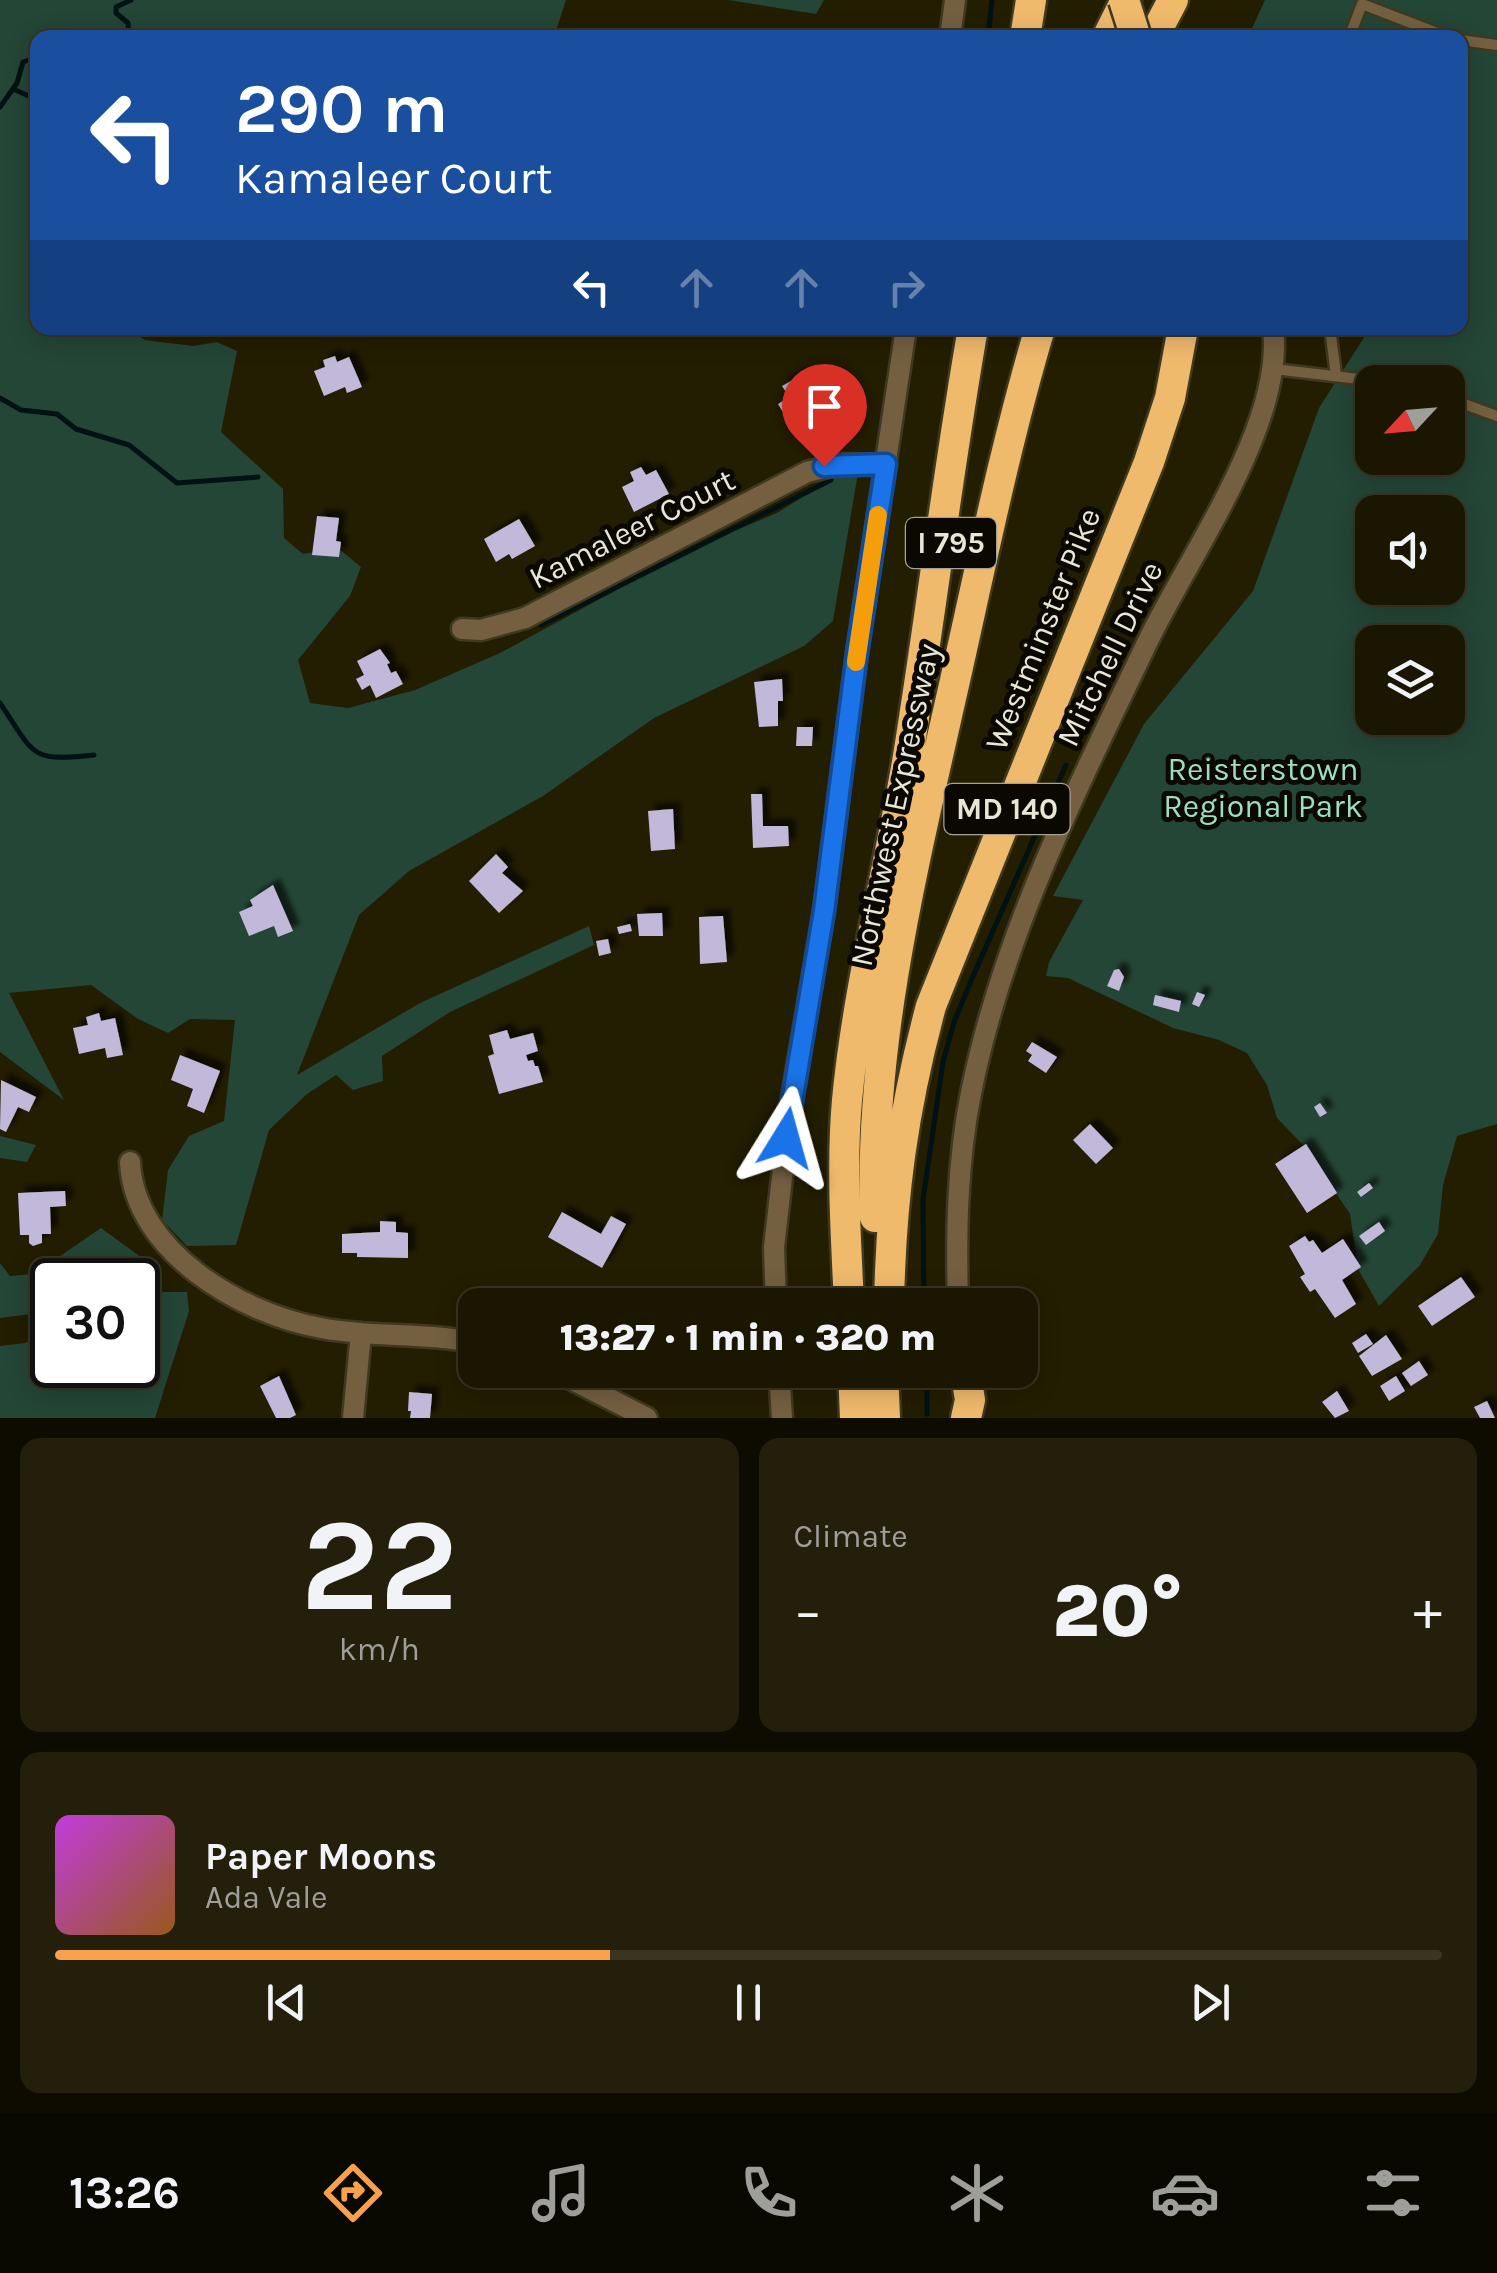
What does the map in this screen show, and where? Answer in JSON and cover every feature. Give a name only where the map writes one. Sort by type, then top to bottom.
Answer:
[{"type":"highway","points":[[1025,30],[1031,0]]},
{"type":"highway","points":[[1111,30],[1125,0]]},
{"type":"highway","points":[[1125,0],[1134,30]]},
{"type":"highway","points":[[1136,0],[1147,30]]},
{"type":"highway","points":[[1155,30],[1173,0]]},
{"type":"highway","name":"MD 140","points":[[849,1288],[847,1102],[908,759],[950,460],[973,335]]},
{"type":"highway","name":"Northwest Expressway","points":[[908,759],[969,443],[994,335]]},
{"type":"highway","name":"Northwest Expressway","points":[[878,1288],[874,1166],[882,1042],[936,764],[1038,335]]},
{"type":"highway","name":"Westminster Pike","points":[[889,1288],[890,1223],[898,1159],[931,1006],[1142,480],[1170,398],[1182,335]]},
{"type":"highway","points":[[854,1388],[855,1418]]},
{"type":"highway","points":[[885,1388],[886,1418]]},
{"type":"highway","points":[[966,1418],[968,1388]]},
{"type":"street","points":[[951,30],[955,0]]},
{"type":"street","points":[[775,1288],[778,1199],[824,911],[857,653],[905,335]]},
{"type":"street","name":"Mitchell Drive","points":[[958,1288],[958,1203],[971,1093],[1010,948],[1087,769],[1161,614],[1254,439],[1274,369],[1273,335]]},
{"type":"street","name":"Kamaleer Court","points":[[462,629],[481,630],[525,618],[807,472],[838,464],[886,464]]},
{"type":"street","points":[[130,1162],[131,1185],[149,1222],[172,1250],[229,1294],[274,1315],[320,1328],[458,1340]]},
{"type":"street","points":[[353,1418],[361,1333]]},
{"type":"street","points":[[588,1388],[647,1418]]},
{"type":"street","points":[[780,1388],[782,1418]]},
{"type":"lane","points":[[1352,30],[1362,4],[1429,30]]},
{"type":"lane","points":[[1468,41],[1497,45]]},
{"type":"lane","points":[[1331,335],[1336,376]]},
{"type":"lane","points":[[1274,369],[1355,378]]},
{"type":"lane","points":[[1465,404],[1497,416]]},
{"type":"green space","points":[[0,0],[566,0],[556,30],[30,30],[30,335],[138,335],[145,340],[193,346],[217,342],[237,351],[221,432],[283,489],[284,538],[303,554],[338,548],[361,567],[350,596],[298,660],[310,703],[348,708],[415,690],[500,653],[696,547],[777,513],[860,461],[833,621],[804,646],[654,718],[543,796],[409,871],[359,915],[297,1075],[420,1003],[589,926],[594,945],[450,1012],[382,1056],[383,1081],[353,1090],[336,1075],[307,1094],[269,1130],[236,1245],[187,1246],[162,1220],[168,1170],[189,1136],[224,1121],[235,1020],[190,1019],[168,1033],[138,1019],[91,985],[9,993],[64,1100],[0,1052]]},
{"type":"green space","points":[[728,0],[824,0],[816,14]]},
{"type":"green space","name":"Reisterstown Regional Park","points":[[1265,0],[1497,0],[1497,1124],[1457,1136],[1443,1185],[1438,1234],[1420,1265],[1379,1306],[1358,1269],[1350,1214],[1305,1147],[1277,1118],[1267,1085],[1247,1053],[1219,1040],[1173,1028],[1068,978],[1046,976],[1049,962],[1083,900],[1053,896],[1144,724],[1253,591],[1319,408],[1366,335],[1468,335],[1468,30],[1251,30]]},
{"type":"green space","points":[[0,1136],[36,1145],[27,1162],[0,1158]]},
{"type":"green space","points":[[101,1228],[142,1258],[57,1258]]},
{"type":"green space","points":[[0,1263],[10,1276],[30,1274],[30,1314],[0,1318]]},
{"type":"green space","points":[[187,1292],[189,1311],[155,1418],[0,1418],[0,1346],[30,1340],[30,1388],[160,1388],[160,1293]]},
{"type":"building","points":[[335,356],[337,362],[349,357],[362,387],[347,393],[345,387],[324,396],[314,371],[325,367],[323,360]]},
{"type":"building","points":[[798,377],[804,387],[810,383],[822,402],[791,426],[778,404],[789,397],[782,386]]},
{"type":"building","points":[[641,467],[646,475],[656,470],[669,494],[634,512],[622,487],[634,481],[630,472]]},
{"type":"building","points":[[317,516],[339,518],[339,557],[312,555]]},
{"type":"building","points":[[519,519],[535,546],[512,559],[509,554],[496,562],[484,539]]},
{"type":"building","points":[[380,649],[390,663],[387,664],[391,673],[396,671],[403,684],[376,698],[370,685],[362,690],[356,679],[364,675],[357,661]]},
{"type":"building","points":[[782,679],[778,726],[759,727],[754,682]]},
{"type":"building","points":[[797,727],[813,727],[812,746],[796,746]]},
{"type":"building","points":[[751,794],[762,794],[763,826],[788,826],[789,846],[753,848]]},
{"type":"building","points":[[673,809],[675,849],[651,851],[648,811]]},
{"type":"building","points":[[496,854],[508,867],[502,873],[523,891],[499,913],[469,881]]},
{"type":"building","points":[[273,885],[293,931],[278,937],[274,926],[249,936],[239,912],[253,906],[250,900]]},
{"type":"building","points":[[662,913],[663,936],[639,936],[637,914]]},
{"type":"building","points":[[723,916],[727,962],[700,964],[699,917]]},
{"type":"building","points":[[630,924],[632,931],[619,934],[617,927]]},
{"type":"building","points":[[608,939],[611,953],[599,956],[596,941]]},
{"type":"building","points":[[1119,969],[1124,977],[1119,991],[1107,986],[1114,970]]},
{"type":"building","points":[[1197,992],[1205,995],[1199,1007],[1192,1004]]},
{"type":"building","points":[[1155,995],[1181,1001],[1179,1012],[1153,1005]]},
{"type":"building","points":[[99,1013],[101,1021],[115,1018],[123,1055],[107,1058],[105,1048],[79,1054],[73,1028],[88,1025],[86,1017]]},
{"type":"building","points":[[507,1030],[510,1039],[533,1033],[538,1051],[526,1055],[528,1061],[533,1060],[538,1066],[543,1082],[499,1094],[488,1056],[494,1054],[489,1035]]},
{"type":"building","points":[[1032,1042],[1057,1057],[1046,1073],[1028,1061],[1032,1055],[1026,1051]]},
{"type":"building","points":[[180,1055],[220,1071],[204,1113],[187,1106],[193,1089],[171,1080]]},
{"type":"building","points":[[1,1080],[36,1097],[29,1112],[18,1107],[6,1132],[0,1129]]},
{"type":"building","points":[[1320,1103],[1327,1113],[1320,1117],[1314,1107]]},
{"type":"building","points":[[1090,1124],[1113,1148],[1096,1164],[1073,1140]]},
{"type":"building","points":[[1306,1144],[1337,1193],[1307,1213],[1275,1164]]},
{"type":"building","points":[[1369,1183],[1373,1188],[1361,1197],[1357,1192]]},
{"type":"building","points":[[65,1191],[66,1206],[50,1207],[51,1234],[42,1234],[42,1243],[33,1246],[29,1235],[20,1235],[18,1193]]},
{"type":"building","points":[[562,1212],[601,1234],[611,1216],[626,1224],[602,1268],[548,1237]]},
{"type":"building","points":[[380,1221],[396,1222],[396,1232],[408,1233],[408,1258],[342,1253],[342,1234],[380,1232]]},
{"type":"building","points":[[1379,1222],[1385,1231],[1366,1245],[1359,1236]]},
{"type":"building","points":[[1305,1236],[1322,1253],[1343,1239],[1361,1267],[1342,1280],[1356,1304],[1335,1318],[1315,1289],[1310,1292],[1300,1277],[1305,1274],[1289,1246]]},
{"type":"building","points":[[1461,1277],[1475,1297],[1432,1326],[1418,1306]]},
{"type":"building","points":[[1366,1334],[1373,1344],[1358,1353],[1352,1343]]},
{"type":"building","points":[[1386,1335],[1402,1359],[1372,1376],[1359,1356]]},
{"type":"building","points":[[1419,1361],[1428,1375],[1411,1386],[1402,1373]]},
{"type":"building","points":[[279,1376],[296,1415],[290,1418],[276,1418],[260,1386]]},
{"type":"building","points":[[1396,1376],[1405,1391],[1389,1401],[1380,1386]]},
{"type":"building","points":[[1337,1391],[1349,1411],[1335,1418],[1322,1402]]},
{"type":"building","points":[[409,1392],[432,1394],[430,1418],[410,1418]]},
{"type":"building","points":[[1487,1401],[1495,1418],[1480,1418],[1474,1407]]},
{"type":"waterway","points":[[128,30],[116,7],[131,0]]},
{"type":"waterway","points":[[989,30],[992,0]]},
{"type":"waterway","points":[[0,107],[17,83],[23,62],[30,60]]},
{"type":"waterway","points":[[13,89],[30,96]]},
{"type":"waterway","points":[[0,398],[21,410],[57,414],[76,429],[129,445],[177,483],[258,477]]},
{"type":"waterway","points":[[541,625],[831,480]]},
{"type":"waterway","points":[[0,703],[36,751],[57,757],[94,755]]},
{"type":"waterway","points":[[924,1288],[923,1200],[943,1062],[954,1022],[1066,765]]},
{"type":"waterway","points":[[927,1388],[927,1414]]},
{"type":"slow traffic","points":[[856,662],[878,515]]},
{"type":"route","points":[[786,1138],[824,911],[886,464],[824,466]]}]
